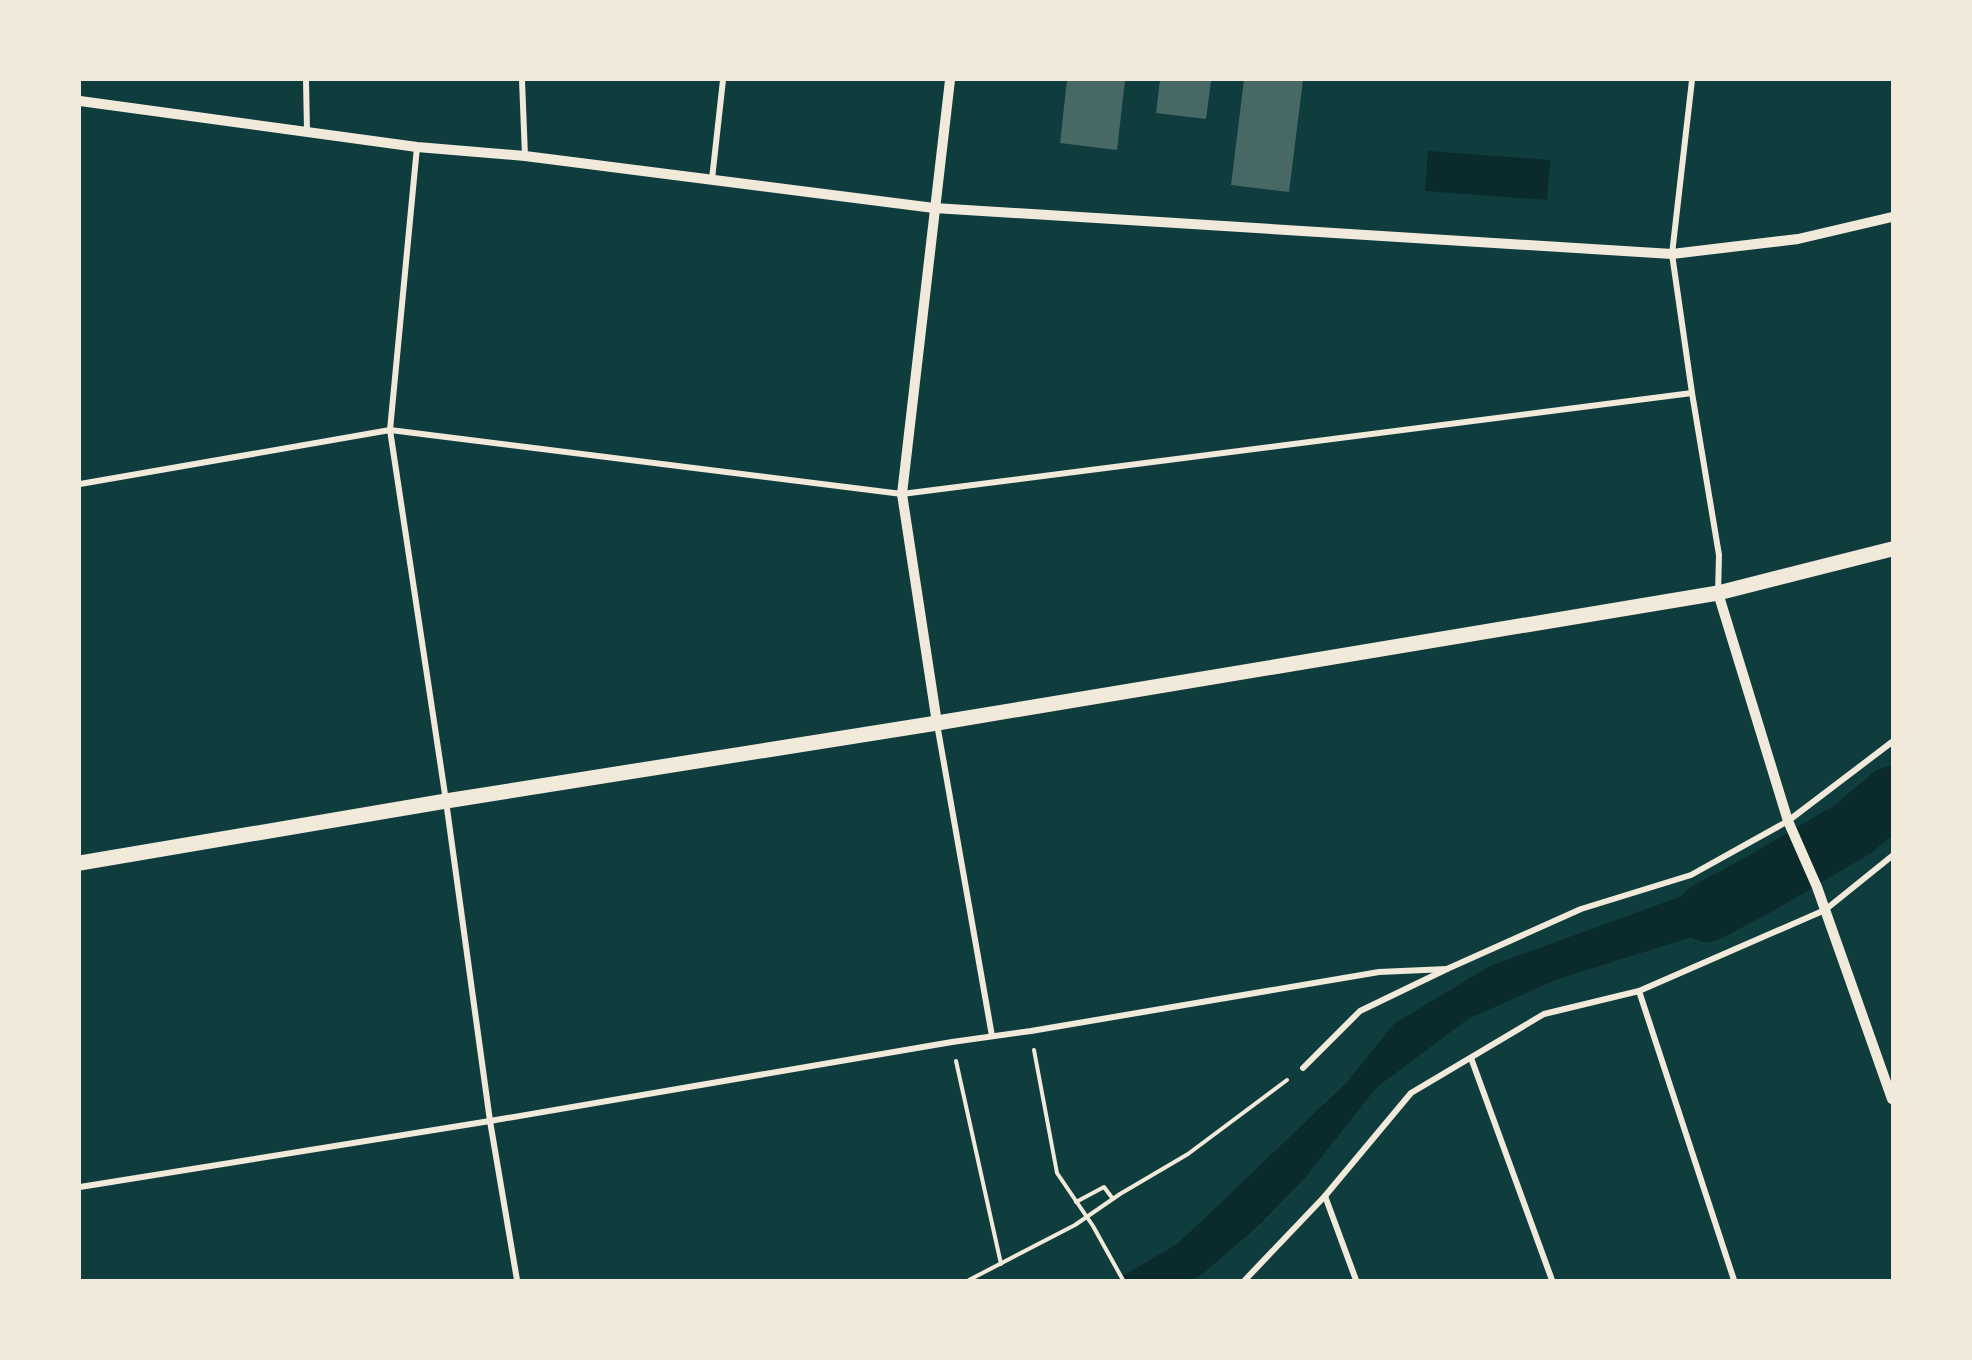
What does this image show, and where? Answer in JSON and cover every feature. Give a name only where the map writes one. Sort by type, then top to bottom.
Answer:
[{"type":"main road","points":[[80,864],[446,801],[937,723],[1718,593],[1893,549]]},
{"type":"street","points":[[306,80],[307,131]]},
{"type":"street","points":[[522,80],[525,156]]},
{"type":"street","points":[[712,179],[723,80]]},
{"type":"street","points":[[950,80],[902,494],[937,723],[992,1036]]},
{"type":"street","points":[[1692,80],[1672,254],[1719,555],[1718,593],[1788,821],[1817,887],[1893,1099]]},
{"type":"street","points":[[80,101],[417,147],[525,156],[934,208],[1672,254],[1798,239],[1893,217]]},
{"type":"street","points":[[417,147],[390,430],[446,801],[490,1121],[518,1281]]},
{"type":"street","points":[[80,484],[390,430],[902,494],[1692,393]]},
{"type":"street","points":[[1303,1068],[1360,1011],[1581,909],[1691,875],[1788,821],[1893,741]]},
{"type":"street","points":[[1245,1281],[1325,1196],[1412,1094],[1544,1014],[1639,991],[1825,910],[1893,856]]},
{"type":"street","points":[[80,1187],[490,1121],[1378,972],[1447,969]]},
{"type":"street","points":[[1639,991],[1734,1281]]},
{"type":"street","points":[[1471,1058],[1552,1281]]},
{"type":"street","points":[[1325,1196],[1356,1281]]},
{"type":"path","points":[[1031,1031],[1057,1173],[1093,1226],[1123,1281]]},
{"type":"path","points":[[952,1042],[1001,1264]]},
{"type":"path","points":[[969,1281],[1075,1225],[1188,1154],[1303,1068]]},
{"type":"path","points":[[1076,1202],[1104,1187],[1113,1199]]},
{"type":"water","points":[[1428,151],[1550,160],[1547,200],[1425,191]]},
{"type":"water","points":[[1772,849],[1785,893],[1695,936],[1555,980],[1468,1019],[1377,1087],[1304,1179],[1258,1226],[1204,1273],[1192,1280],[1116,1280],[1177,1244],[1346,1083],[1395,1023],[1492,965],[1704,888]]},
{"type":"building","points":[[1067,80],[1125,80],[1117,150],[1060,143]]},
{"type":"building","points":[[1160,80],[1211,81],[1206,119],[1156,113]]},
{"type":"building","points":[[1244,80],[1303,80],[1289,192],[1231,185]]},
{"type":"waterway","points":[[1707,912],[1853,829],[1892,796]]}]
